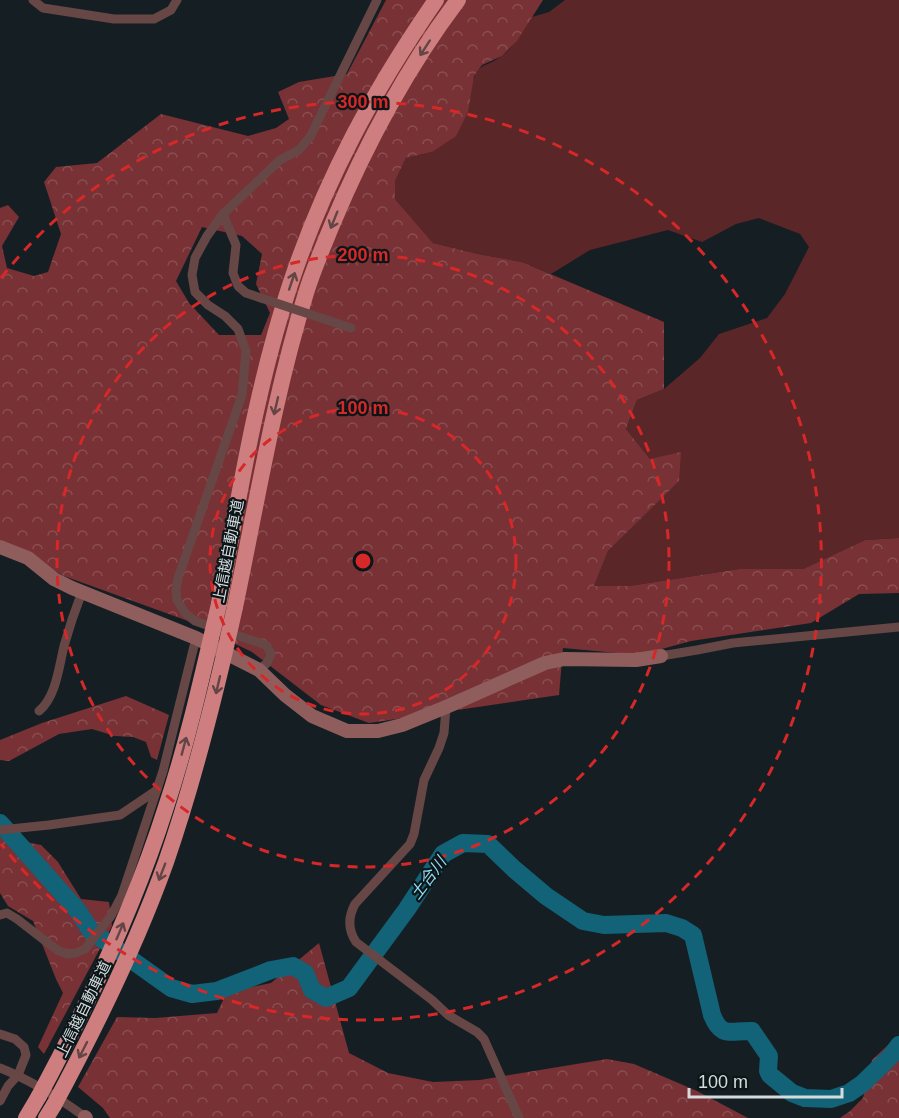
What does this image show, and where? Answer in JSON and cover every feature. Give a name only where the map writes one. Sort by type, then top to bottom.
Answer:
[{"type":"highway","name":"上信越自動車道","points":[[50,1112],[105,1007],[135,941],[165,864],[197,766],[217,687],[227,605],[264,378],[283,309],[305,243],[344,154],[366,111],[389,71],[436,0]]},
{"type":"highway","name":"上信越自動車道","points":[[26,1118],[65,1047],[106,963],[149,858],[227,605],[281,382],[321,251],[360,161],[381,120],[428,43],[458,0]]},
{"type":"street","points":[[33,0],[43,8],[114,19],[154,19],[171,10],[177,0]]},
{"type":"street","points":[[259,670],[267,663],[271,654],[267,646],[195,621],[184,614],[177,600],[178,578],[242,395],[246,351],[238,329],[195,292],[192,275],[195,258],[223,214],[280,160],[299,150],[310,137],[377,0]]},
{"type":"street","points":[[223,214],[236,245],[233,273],[238,286],[246,293],[351,328]]},
{"type":"street","points":[[0,547],[28,558],[54,579],[196,638],[259,670],[285,696],[312,716],[347,731],[378,731],[402,725],[545,663],[564,659],[636,660],[733,643],[899,627]]},
{"type":"street","points":[[39,711],[46,705],[58,676],[66,640],[82,592]]},
{"type":"street","points":[[0,915],[7,913],[57,950],[67,954],[85,949],[111,916],[122,895],[163,771],[196,638]]},
{"type":"street","points":[[446,707],[444,733],[424,780],[410,844],[355,903],[351,912],[350,926],[352,937],[356,942],[432,999],[448,1014],[484,1039],[519,1118]]},
{"type":"street","points":[[0,830],[120,815],[157,790]]},
{"type":"street","points":[[0,1034],[15,1039],[24,1047],[26,1055],[18,1076],[8,1086],[0,1101]]},
{"type":"street","points":[[0,1068],[70,1106],[85,1118]]},
{"type":"shaded area","points":[[565,0],[899,0],[899,538],[865,540],[803,569],[739,569],[629,586],[594,586],[608,551],[679,480],[650,459],[626,429],[637,400],[664,389],[700,358],[719,334],[767,318],[785,294],[809,247],[800,234],[759,218],[736,224],[702,242],[668,230],[590,250],[551,274],[522,262],[433,243],[395,199],[395,181],[406,158],[432,152],[471,88],[479,69],[508,51],[532,17],[549,12]]},
{"type":"green space","points":[[386,0],[543,0],[517,41],[502,56],[482,65],[474,76],[468,112],[456,136],[432,152],[406,158],[395,181],[395,199],[433,243],[522,262],[664,322],[664,389],[637,400],[626,429],[650,459],[681,452],[679,481],[608,551],[594,586],[629,586],[739,569],[803,569],[865,540],[899,538],[899,593],[859,594],[811,623],[691,641],[640,655],[563,648],[559,695],[369,723],[321,705],[252,652],[188,621],[64,576],[0,541],[0,208],[8,205],[19,217],[2,246],[7,268],[34,276],[48,272],[61,234],[44,182],[56,167],[97,163],[161,114],[248,136],[276,128],[289,119],[278,92],[299,82],[347,74]],"holes":[[[202,227],[242,236],[262,254],[256,284],[270,313],[261,335],[219,335],[189,303],[176,281]]]},
{"type":"green space","points":[[126,696],[169,715],[157,760],[151,757],[146,742],[133,737],[115,736],[92,729],[59,734],[9,761],[0,760],[0,740],[42,723]]},
{"type":"green space","points":[[0,837],[41,845],[58,862],[81,899],[109,902],[112,926],[44,1054],[38,1047],[63,993],[33,921],[8,906],[0,893]]},
{"type":"green space","points":[[319,943],[349,1053],[388,1073],[433,1082],[480,1080],[607,1059],[634,1064],[697,1091],[748,1118],[110,1118],[103,1108],[78,1087],[117,1017],[155,1018],[217,1013],[227,992],[271,983]]},
{"type":"green space","points":[[889,1044],[899,1044],[899,1118],[840,1118],[863,1098],[872,1060]]},
{"type":"waterway","name":"土合川","points":[[0,823],[78,911],[91,931],[171,988],[192,994],[217,991],[271,970],[293,966],[305,973],[312,990],[326,998],[349,988],[407,909],[443,854],[463,843],[488,844],[546,896],[583,921],[604,925],[666,923],[682,928],[693,935],[712,1015],[716,1023],[728,1032],[752,1031],[769,1056],[770,1075],[792,1093],[805,1098],[831,1099],[849,1093],[862,1084],[899,1045]]}]
